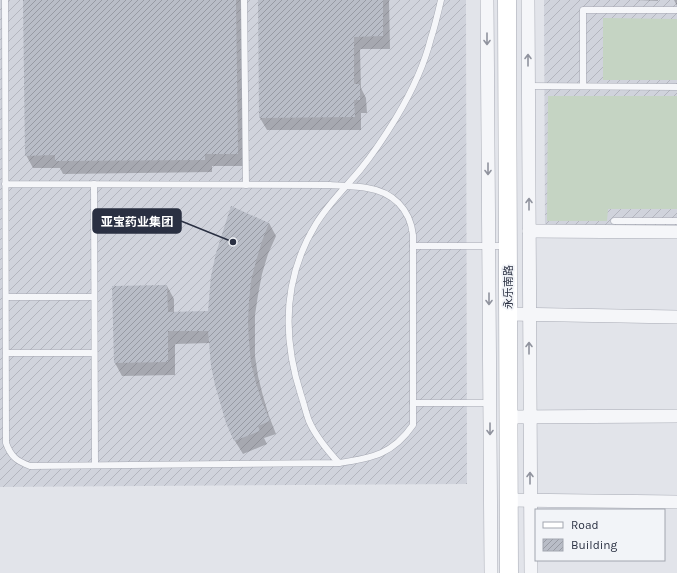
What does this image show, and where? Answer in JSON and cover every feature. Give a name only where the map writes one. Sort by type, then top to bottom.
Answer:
[{"type":"main road","name":"永乐南路","points":[[507,0],[509,573]]},
{"type":"street","points":[[487,0],[491,573]]},
{"type":"street","points":[[528,0],[531,573]]},
{"type":"street","points":[[529,231],[677,232]]},
{"type":"street","points":[[508,314],[677,317]]},
{"type":"street","points":[[508,417],[677,416]]},
{"type":"street","points":[[508,500],[677,502]]},
{"type":"lane","points":[[5,0],[5,184],[6,443],[11,454],[20,462],[30,466],[339,462],[371,458],[381,454],[399,442],[413,425],[412,226],[400,204],[388,195],[368,188],[330,185],[5,184]]},
{"type":"lane","points":[[244,0],[246,185]]},
{"type":"lane","points":[[339,462],[320,442],[309,421],[296,380],[291,362],[288,327],[289,298],[301,252],[324,210],[360,170],[381,142],[407,98],[425,58],[441,0]]},
{"type":"lane","points":[[583,86],[583,10],[677,10]]},
{"type":"lane","points":[[528,86],[677,87]]},
{"type":"lane","points":[[94,184],[94,465]]},
{"type":"lane","points":[[614,221],[677,221]]},
{"type":"lane","points":[[413,246],[508,246]]},
{"type":"lane","points":[[6,297],[94,297]]},
{"type":"lane","points":[[6,354],[94,353]]},
{"type":"lane","points":[[413,403],[490,403]]},
{"type":"shaded area","points":[[0,0],[466,0],[467,484],[0,487]]},
{"type":"shaded area","points":[[544,0],[677,0],[677,230],[545,229]]},
{"type":"green space","points":[[603,18],[677,19],[677,80],[603,80]]},
{"type":"green space","points":[[548,96],[677,96],[677,209],[608,209],[607,221],[547,221]]},
{"type":"building","points":[[23,0],[236,0],[238,154],[205,154],[205,160],[55,161],[55,155],[25,156]]},
{"type":"building","points":[[258,0],[383,0],[383,36],[354,37],[354,84],[360,84],[360,100],[354,100],[355,117],[259,118]]},
{"type":"building","points":[[231,206],[269,223],[262,241],[251,281],[248,322],[251,363],[262,402],[270,421],[258,426],[260,431],[234,441],[226,423],[215,385],[211,366],[208,331],[168,331],[168,362],[114,363],[112,286],[167,285],[168,312],[208,311],[211,276],[216,253]]},
{"type":"place","name":"亚宝药业集团","points":[[233,242]]}]
